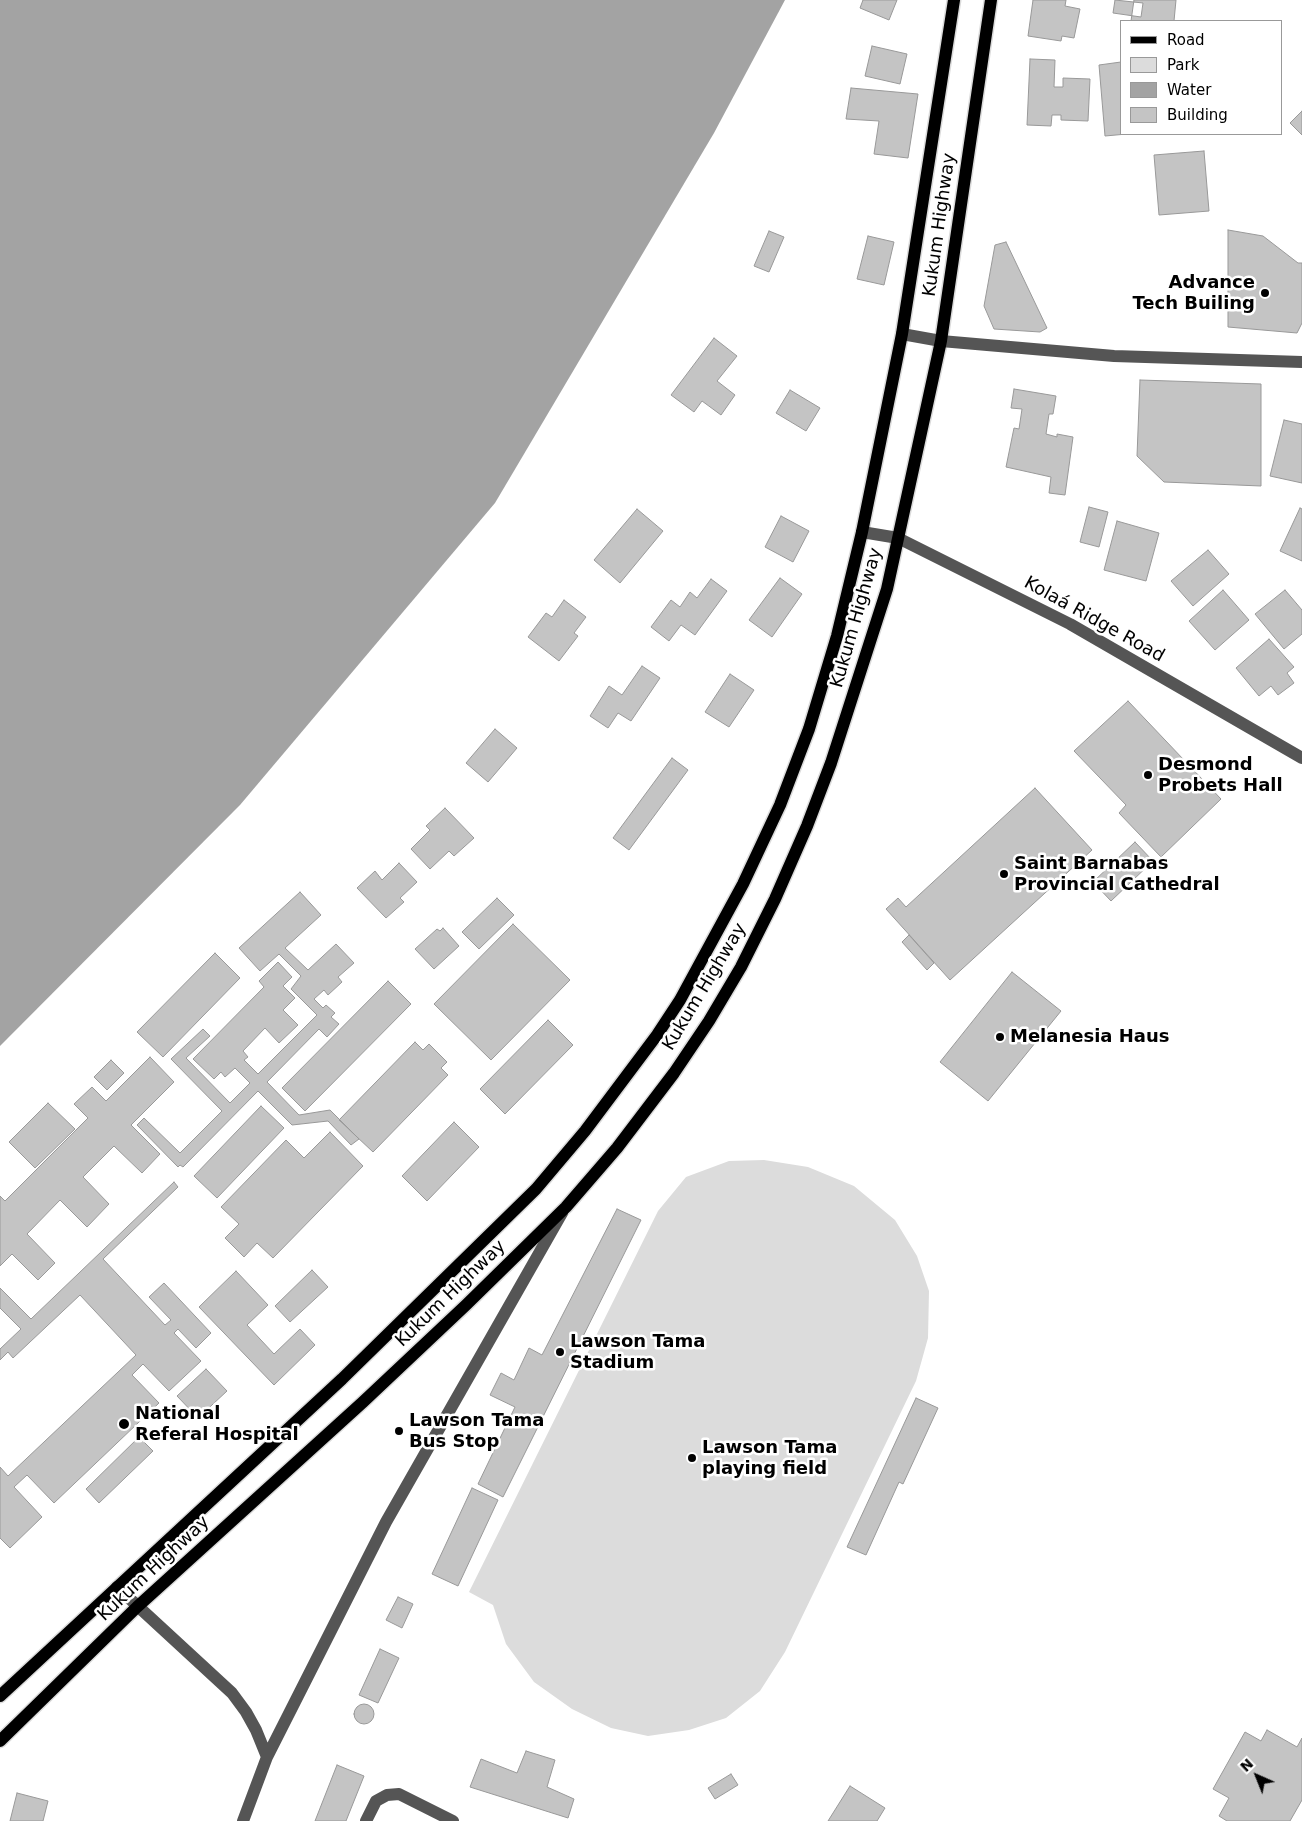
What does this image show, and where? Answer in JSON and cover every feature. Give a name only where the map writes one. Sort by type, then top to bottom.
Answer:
[{"type":"main road","name":"Kukum Highway","points":[[0,1696],[342,1379],[536,1189],[585,1131],[658,1035],[680,1000],[743,884],[780,804],[809,729],[837,636],[862,532],[902,334],[954,0]]},
{"type":"main road","name":"Kukum Highway","points":[[0,1741],[137,1607],[370,1396],[566,1207],[617,1148],[674,1073],[709,1021],[741,967],[775,899],[807,826],[831,763],[887,590],[941,341],[991,0]]},
{"type":"street","points":[[902,334],[941,341],[1114,356],[1302,362]]},
{"type":"street","name":"Kolaá Ridge Road","points":[[862,532],[898,538],[1070,624],[1302,758]]},
{"type":"street","points":[[243,1821],[267,1757],[386,1522],[566,1207]]},
{"type":"street","points":[[117,1587],[232,1693],[256,1730],[267,1757]]},
{"type":"street","points":[[366,1821],[376,1801],[387,1795],[399,1794],[453,1821]]},
{"type":"green space","points":[[764,1160],[808,1167],[854,1186],[895,1220],[917,1256],[929,1291],[928,1338],[916,1381],[785,1652],[760,1691],[726,1718],[689,1730],[648,1736],[611,1728],[572,1709],[534,1682],[506,1644],[493,1605],[469,1592],[658,1211],[686,1177],[729,1161]]},
{"type":"water","points":[[0,0],[785,0],[714,133],[495,503],[240,805],[0,1046]]},
{"type":"building","points":[[863,0],[897,0],[889,20],[860,8]]},
{"type":"building","points":[[1033,0],[1066,0],[1065,6],[1080,9],[1074,38],[1062,36],[1061,41],[1028,36]]},
{"type":"building","points":[[1115,0],[1143,3],[1141,17],[1113,13]]},
{"type":"building","points":[[1134,0],[1176,0],[1174,20],[1131,20]]},
{"type":"building","points":[[872,46],[907,54],[900,84],[865,76]]},
{"type":"building","points":[[1030,59],[1055,60],[1054,87],[1063,87],[1063,78],[1090,79],[1088,121],[1061,120],[1061,115],[1052,115],[1051,126],[1027,125]]},
{"type":"building","points":[[1120,62],[1120,135],[1105,136],[1099,65]]},
{"type":"building","points":[[851,88],[918,94],[908,158],[874,154],[879,121],[846,119]]},
{"type":"building","points":[[1302,111],[1302,135],[1290,123]]},
{"type":"building","points":[[1204,151],[1209,211],[1159,215],[1154,155]]},
{"type":"building","name":"Advance Tech Builing","points":[[1228,230],[1263,236],[1298,263],[1302,263],[1302,323],[1297,333],[1228,327]]},
{"type":"building","points":[[769,231],[784,237],[769,272],[754,266]]},
{"type":"building","points":[[868,236],[894,242],[884,285],[857,279]]},
{"type":"building","points":[[1006,242],[1047,328],[1040,332],[994,329],[984,306],[995,245]]},
{"type":"building","points":[[714,338],[737,356],[717,381],[735,395],[721,415],[702,401],[694,412],[671,395]]},
{"type":"building","points":[[1140,380],[1261,384],[1261,486],[1164,482],[1137,456]]},
{"type":"building","points":[[1014,389],[1056,396],[1053,414],[1049,414],[1046,434],[1057,437],[1057,434],[1073,437],[1065,495],[1049,493],[1051,477],[1006,467],[1014,428],[1019,429],[1022,409],[1011,408]]},
{"type":"building","points":[[790,390],[820,408],[806,431],[776,413]]},
{"type":"building","points":[[1284,420],[1302,424],[1302,483],[1270,476]]},
{"type":"building","points":[[1089,507],[1108,512],[1099,547],[1080,542]]},
{"type":"building","points":[[1300,508],[1302,509],[1302,561],[1280,551]]},
{"type":"building","points":[[637,509],[663,531],[620,583],[594,560]]},
{"type":"building","points":[[781,516],[809,531],[793,562],[765,547]]},
{"type":"building","points":[[1117,521],[1159,533],[1146,581],[1104,570]]},
{"type":"building","points":[[1208,550],[1229,574],[1193,606],[1171,581]]},
{"type":"building","points":[[780,578],[802,594],[772,637],[749,620]]},
{"type":"building","points":[[711,579],[727,591],[695,635],[681,625],[669,641],[651,627],[671,600],[680,607],[690,592],[697,598]]},
{"type":"building","points":[[1223,590],[1249,620],[1215,650],[1189,621]]},
{"type":"building","points":[[1285,590],[1302,610],[1302,634],[1284,649],[1255,614]]},
{"type":"building","points":[[564,600],[586,617],[574,633],[578,636],[559,661],[528,637],[546,613],[552,617]]},
{"type":"building","points":[[1269,639],[1294,667],[1287,673],[1294,683],[1278,695],[1271,686],[1259,696],[1236,668]]},
{"type":"building","points":[[642,666],[660,678],[631,721],[618,713],[608,728],[590,716],[609,686],[622,695]]},
{"type":"building","points":[[730,674],[754,690],[729,727],[705,712]]},
{"type":"building","name":"Desmond Probets Hall","points":[[1128,701],[1221,799],[1161,857],[1119,813],[1126,805],[1074,751]]},
{"type":"building","points":[[495,729],[517,748],[488,782],[466,763]]},
{"type":"building","points":[[672,758],[688,770],[629,850],[613,838]]},
{"type":"building","name":"Saint Barnabas Provincial Cathedral","points":[[1035,788],[1092,850],[950,980],[886,909],[898,898],[906,907]]},
{"type":"building","points":[[445,808],[474,838],[454,856],[449,851],[430,869],[411,849],[430,830],[426,826]]},
{"type":"building","points":[[1135,842],[1153,861],[1111,901],[1093,882]]},
{"type":"building","points":[[399,863],[417,882],[400,898],[404,902],[386,918],[357,888],[375,871],[382,880]]},
{"type":"building","points":[[300,892],[321,915],[285,948],[308,970],[336,944],[354,963],[338,977],[342,982],[328,995],[324,990],[314,999],[323,1008],[326,1005],[335,1013],[331,1017],[339,1024],[327,1037],[319,1029],[267,1082],[299,1115],[330,1110],[359,1139],[351,1145],[328,1121],[292,1125],[258,1091],[183,1167],[180,1165],[178,1167],[137,1125],[144,1118],[180,1153],[222,1111],[171,1059],[203,1029],[210,1036],[186,1058],[230,1103],[250,1083],[235,1068],[225,1077],[221,1072],[214,1079],[193,1059],[264,987],[259,981],[278,962],[292,977],[283,986],[295,998],[283,1010],[298,1025],[279,1043],[265,1028],[243,1051],[248,1057],[244,1060],[258,1074],[317,1015],[291,989],[301,976],[279,954],[260,971],[239,948]]},
{"type":"building","points":[[497,898],[514,915],[479,949],[462,932]]},
{"type":"building","points":[[513,924],[570,980],[491,1060],[434,1004]]},
{"type":"building","points":[[443,928],[459,946],[434,969],[415,949],[437,929],[440,931]]},
{"type":"building","points":[[909,935],[934,963],[927,970],[902,942]]},
{"type":"building","points":[[215,953],[240,978],[163,1057],[137,1032]]},
{"type":"building","name":"Melanesia Haus","points":[[1012,972],[1061,1011],[988,1101],[940,1062]]},
{"type":"building","points":[[388,981],[411,1004],[305,1111],[282,1088]]},
{"type":"building","points":[[548,1020],[573,1045],[505,1114],[480,1089]]},
{"type":"building","points":[[415,1042],[423,1050],[429,1044],[447,1062],[441,1068],[448,1075],[373,1152],[339,1120]]},
{"type":"building","points":[[150,1057],[174,1082],[131,1125],[160,1154],[142,1173],[114,1146],[83,1177],[109,1204],[87,1227],[60,1200],[27,1234],[55,1263],[38,1280],[12,1254],[0,1266],[0,1196],[5,1201],[88,1118],[74,1104],[92,1087],[106,1101]]},
{"type":"building","points":[[111,1060],[124,1073],[107,1090],[94,1077]]},
{"type":"building","points":[[48,1103],[75,1129],[35,1168],[9,1142]]},
{"type":"building","points":[[261,1106],[284,1128],[217,1198],[194,1176]]},
{"type":"building","points":[[454,1122],[479,1147],[427,1201],[402,1176]]},
{"type":"building","points":[[330,1132],[363,1166],[273,1258],[257,1243],[244,1257],[225,1238],[239,1224],[221,1207],[286,1140],[304,1158]]},
{"type":"building","points":[[174,1182],[178,1187],[103,1259],[165,1325],[171,1320],[149,1297],[164,1283],[211,1333],[196,1348],[178,1329],[174,1333],[201,1361],[169,1391],[143,1364],[132,1375],[159,1403],[54,1503],[27,1475],[14,1487],[42,1517],[10,1548],[0,1538],[0,1467],[8,1476],[136,1355],[80,1295],[13,1358],[8,1352],[0,1360],[0,1349],[21,1329],[0,1308],[0,1288],[31,1319]]},
{"type":"building","name":"Lawson Tama Stadium","points":[[617,1209],[641,1220],[503,1497],[478,1484],[515,1407],[490,1395],[501,1373],[514,1380],[529,1348],[542,1355]]},
{"type":"building","points":[[312,1270],[328,1287],[290,1322],[275,1306]]},
{"type":"building","points":[[236,1271],[268,1305],[247,1325],[274,1354],[300,1329],[315,1345],[274,1385],[199,1307]]},
{"type":"building","points":[[206,1369],[227,1391],[198,1418],[177,1396]]},
{"type":"building","points":[[916,1398],[938,1408],[903,1484],[899,1482],[866,1555],[847,1547]]},
{"type":"building","points":[[139,1437],[153,1451],[99,1503],[86,1489]]},
{"type":"building","points":[[472,1488],[498,1500],[458,1586],[432,1574]]},
{"type":"building","points":[[398,1597],[413,1604],[402,1628],[386,1620]]},
{"type":"building","points":[[380,1649],[399,1658],[378,1703],[359,1695]]},
{"type":"building","points":[[364,1704],[371,1707],[374,1714],[371,1721],[364,1724],[357,1721],[354,1714],[357,1707]]},
{"type":"building","points":[[1267,1730],[1297,1747],[1302,1738],[1302,1800],[1290,1821],[1227,1821],[1219,1816],[1229,1798],[1213,1789],[1245,1732],[1261,1741]]},
{"type":"building","points":[[526,1751],[555,1760],[547,1787],[574,1799],[568,1818],[470,1787],[481,1759],[517,1773]]},
{"type":"building","points":[[337,1765],[364,1776],[346,1821],[315,1821]]},
{"type":"building","points":[[731,1774],[738,1785],[715,1799],[708,1788]]},
{"type":"building","points":[[850,1786],[885,1808],[877,1821],[828,1821]]},
{"type":"building","points":[[17,1793],[48,1801],[43,1821],[10,1821]]},
{"type":"place","name":"Advance Tech Builing","points":[[1265,293]]},
{"type":"place","name":"Desmond Probets Hall","points":[[1148,775]]},
{"type":"place","name":"Saint Barnabas Provincial Cathedral","points":[[1004,874]]},
{"type":"place","name":"Melanesia Haus","points":[[1000,1037]]},
{"type":"place","name":"Lawson Tama Stadium","points":[[560,1352]]},
{"type":"place","name":"National Referal Hospital","points":[[124,1424]]},
{"type":"place","name":"Lawson Tama Bus Stop","points":[[399,1431]]},
{"type":"place","name":"Lawson Tama playing field","points":[[692,1458]]}]
